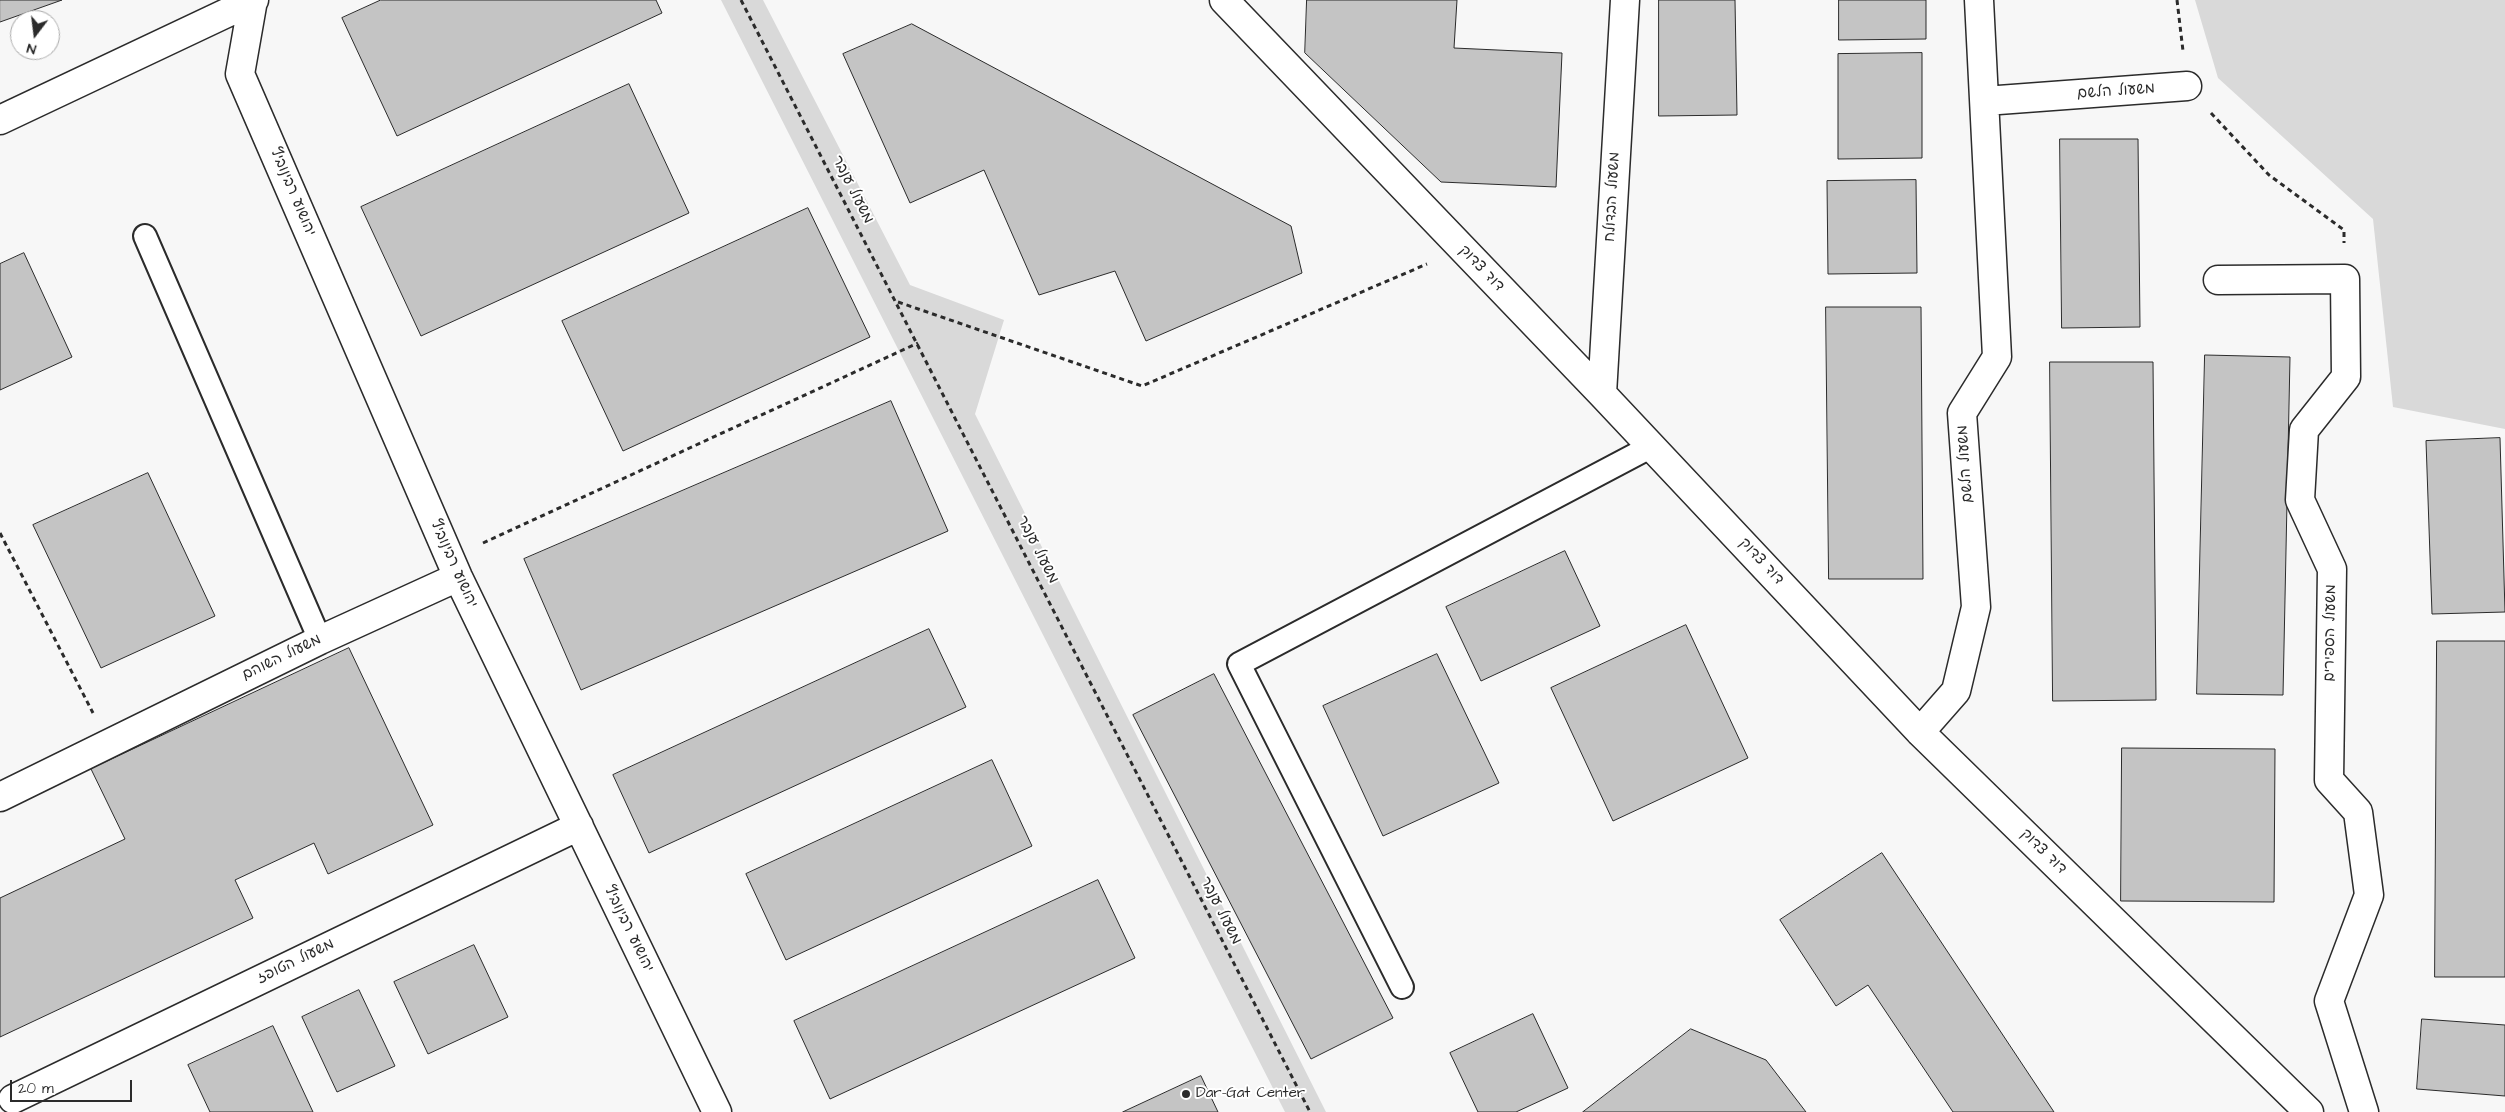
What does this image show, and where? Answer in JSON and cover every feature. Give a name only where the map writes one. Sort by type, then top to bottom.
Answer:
[{"type":"street","points":[[0,120],[253,0]]},
{"type":"street","name":"יהושוע רבינוביץ","points":[[253,0],[240,74],[454,567],[717,1112]]},
{"type":"street","name":"דוד צדוק","points":[[1224,0],[1652,446],[1920,732],[2309,1112]]},
{"type":"street","name":"משעול הבדולח","points":[[1602,394],[1624,0]]},
{"type":"street","name":"משעול הלשם","points":[[1920,732],[1956,691],[1976,607],[1962,413],[1997,357],[1979,0]]},
{"type":"street","name":"משעול הלשם","points":[[1985,101],[2187,86]]},
{"type":"street","points":[[2218,280],[2345,278]]},
{"type":"street","name":"משעול הספירים","points":[[2345,278],[2346,377],[2304,430],[2300,500],[2332,569],[2329,780],[2358,812],[2369,895],[2329,1001],[2364,1112]]},
{"type":"street","name":"משעול השוהם","points":[[0,797],[320,640],[454,567]]},
{"type":"street","name":"משעול הטופז","points":[[13,1099],[579,826]]},
{"type":"lane","points":[[145,236],[320,640]]},
{"type":"lane","points":[[1402,987],[1239,664],[1652,446]]},
{"type":"path","name":"משעול ענבר","points":[[741,0],[1310,1112]]},
{"type":"path","points":[[2177,0],[2187,86],[2269,175],[2344,230],[2345,278]]},
{"type":"path","points":[[897,302],[1142,386],[1461,249]]},
{"type":"path","points":[[454,567],[918,343]]},
{"type":"path","points":[[0,533],[109,744]]},
{"type":"shaded area","points":[[721,0],[763,0],[910,285],[1004,320],[975,414],[1326,1112],[1285,1112]]},
{"type":"shaded area","points":[[2195,0],[2505,0],[2505,429],[2393,407],[2373,219],[2218,78]]},
{"type":"building","points":[[0,0],[62,0],[34,10],[10,10],[10,18],[0,22]]},
{"type":"building","points":[[381,0],[656,0],[662,13],[397,136],[342,18]]},
{"type":"building","points":[[1307,0],[1457,0],[1454,48],[1562,53],[1556,187],[1441,182],[1305,53]]},
{"type":"building","points":[[1659,0],[1735,0],[1737,115],[1659,116]]},
{"type":"building","points":[[1839,0],[1926,0],[1926,39],[1839,40]]},
{"type":"building","points":[[912,24],[1291,226],[1302,273],[1146,341],[1115,271],[1039,295],[984,170],[910,203],[843,54]]},
{"type":"building","points":[[1922,53],[1922,158],[1838,159],[1838,54]]},
{"type":"building","points":[[629,84],[689,213],[421,336],[361,207]]},
{"type":"building","points":[[2060,139],[2138,139],[2140,327],[2062,328]]},
{"type":"building","points":[[1916,180],[1917,273],[1828,274],[1827,181]]},
{"type":"building","points":[[808,208],[870,337],[623,451],[562,321]]},
{"type":"building","points":[[24,253],[72,357],[0,390],[0,264]]},
{"type":"building","points":[[1826,307],[1921,307],[1923,579],[1829,579]]},
{"type":"building","points":[[2205,355],[2290,357],[2283,695],[2197,694]]},
{"type":"building","points":[[2050,362],[2153,362],[2156,700],[2053,701]]},
{"type":"building","points":[[891,401],[948,531],[581,690],[524,559]]},
{"type":"building","points":[[2500,438],[2505,612],[2432,614],[2426,441]]},
{"type":"building","points":[[148,473],[215,616],[101,668],[33,525]]},
{"type":"building","points":[[1565,551],[1600,626],[1481,681],[1446,607]]},
{"type":"building","points":[[1686,625],[1748,758],[1613,821],[1551,688]]},
{"type":"building","points":[[929,629],[966,707],[649,853],[613,775]]},
{"type":"building","points":[[2437,641],[2505,641],[2505,977],[2435,977]]},
{"type":"building","points":[[349,648],[433,825],[328,874],[314,843],[235,880],[253,918],[0,1037],[0,898],[125,839],[91,769]]},
{"type":"building","points":[[1437,654],[1499,783],[1383,836],[1323,706]]},
{"type":"building","points":[[1214,674],[1393,1018],[1311,1059],[1133,715]]},
{"type":"building","points":[[2122,748],[2275,749],[2274,902],[2121,901]]},
{"type":"building","points":[[992,760],[1032,846],[786,960],[746,874]]},
{"type":"building","points":[[1882,853],[2054,1112],[1953,1112],[1868,985],[1836,1006],[1780,920]]},
{"type":"building","points":[[1098,880],[1135,958],[830,1099],[794,1021]]},
{"type":"building","points":[[474,945],[508,1017],[428,1054],[394,982]]},
{"type":"building","points":[[359,990],[395,1066],[337,1092],[302,1017]]},
{"type":"building","points":[[1533,1014],[1568,1088],[1516,1112],[1478,1112],[1450,1053]]},
{"type":"building","points":[[2422,1019],[2505,1025],[2505,1096],[2417,1089]]},
{"type":"building","points":[[273,1026],[313,1112],[210,1112],[188,1065]]},
{"type":"building","points":[[1691,1029],[1766,1060],[1806,1112],[1583,1112]]},
{"type":"building","name":"Dar-Gat Center","points":[[1201,1076],[1218,1112],[1123,1112]]},
{"type":"place","name":"Dar-Gat Center","points":[[1186,1094]]}]
